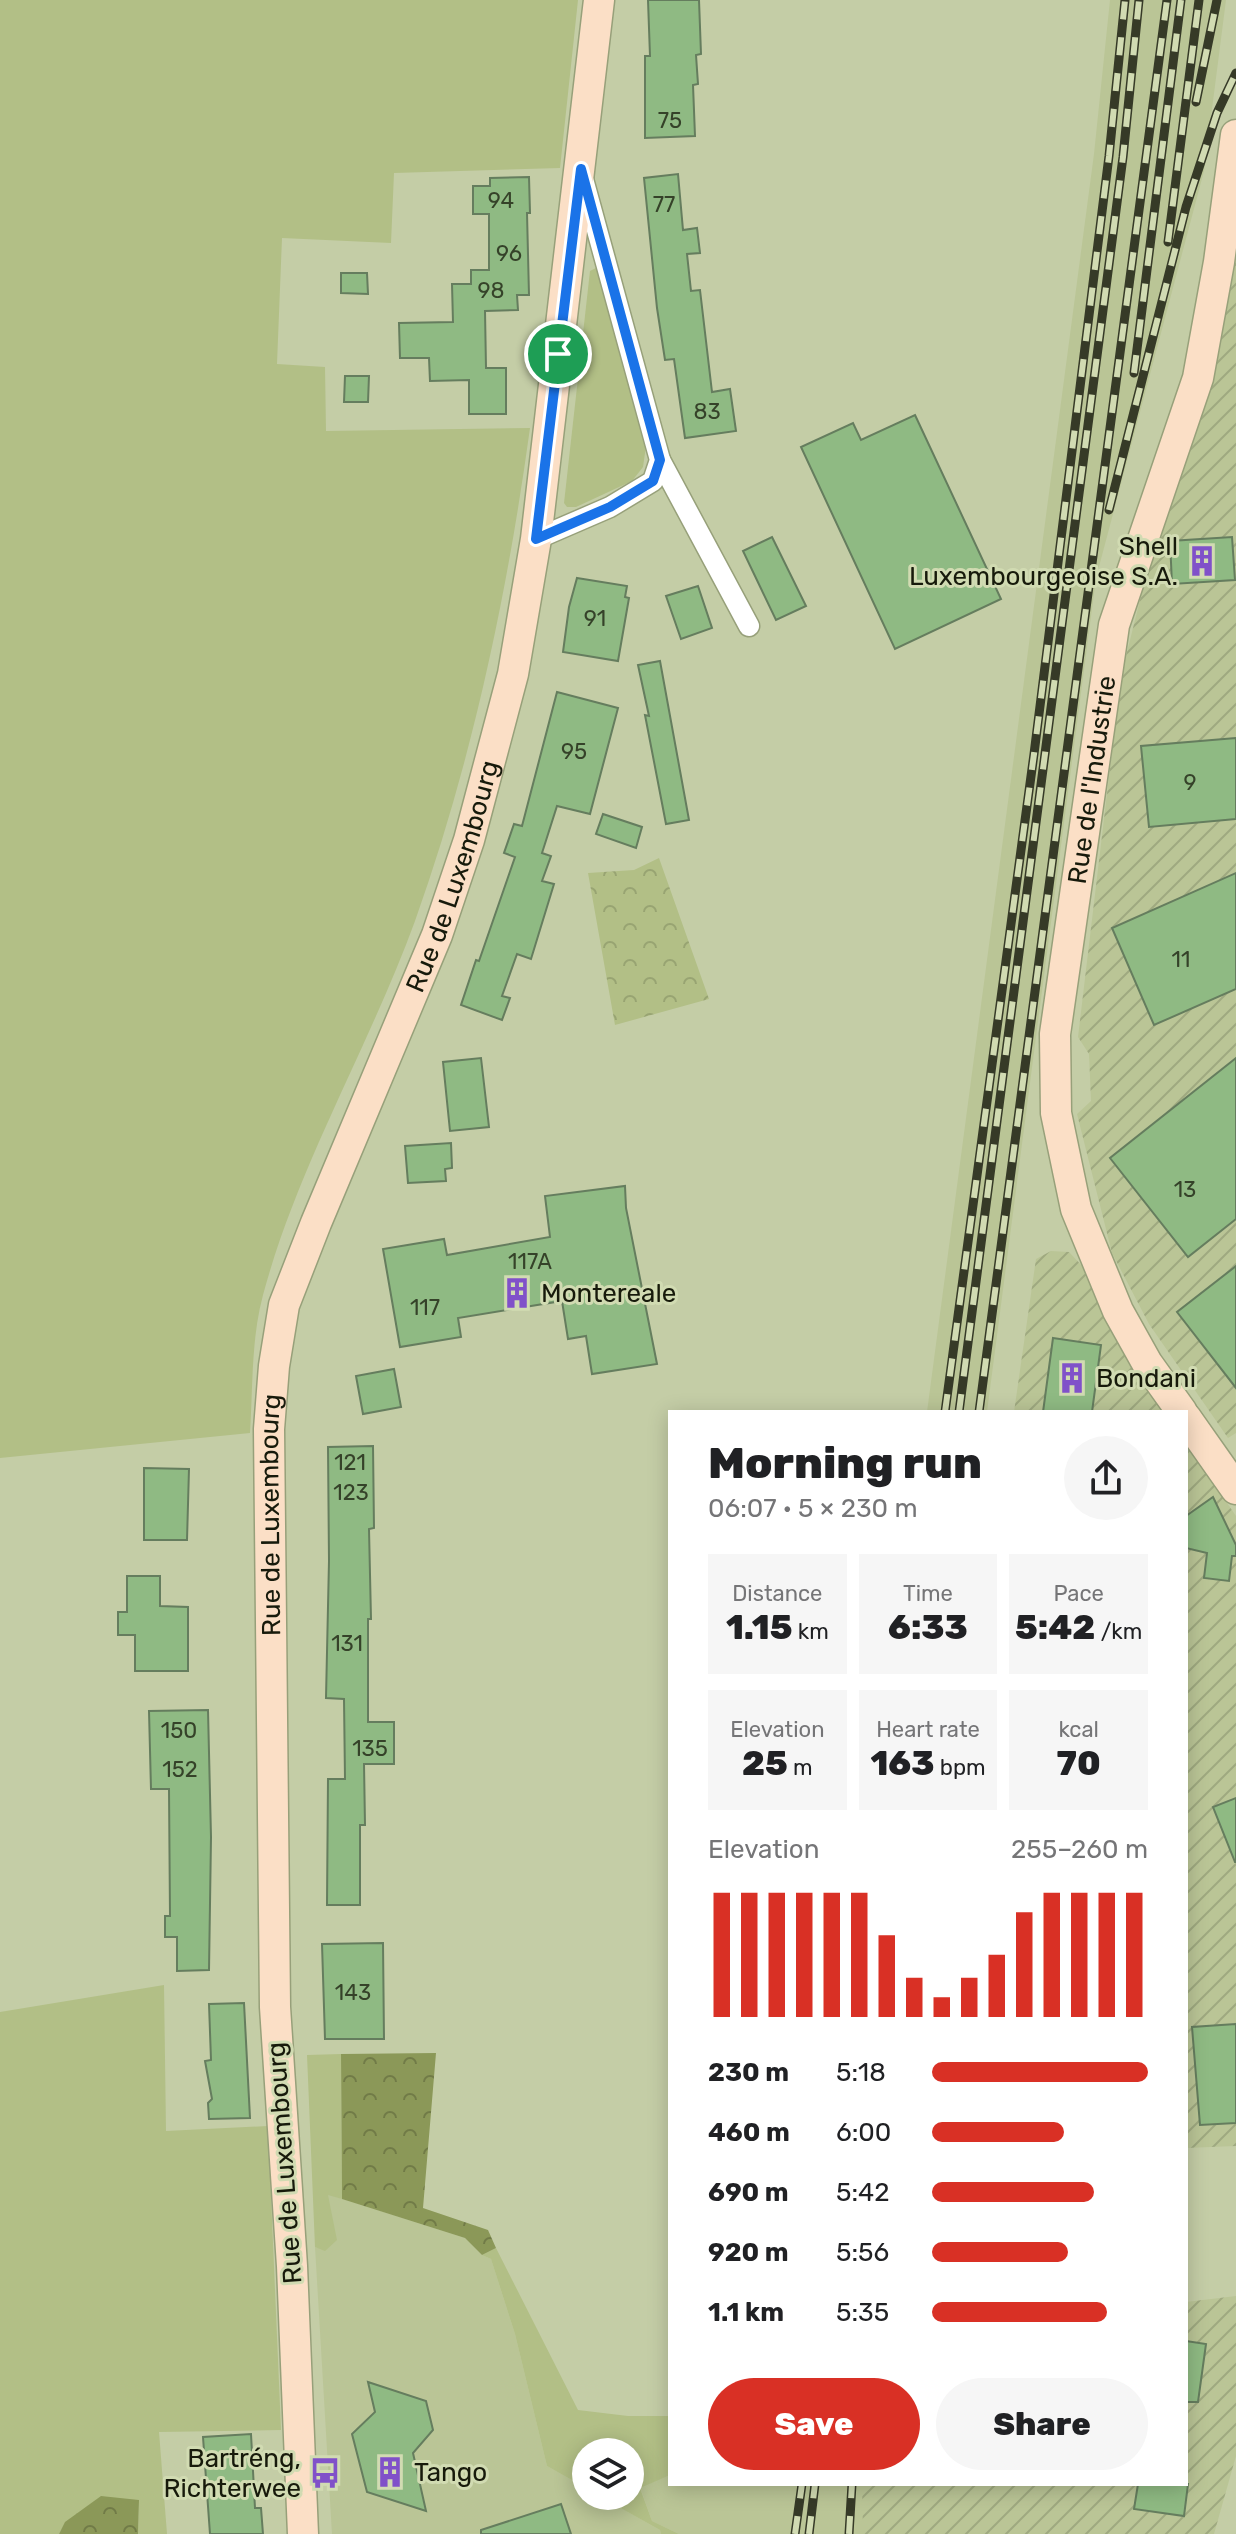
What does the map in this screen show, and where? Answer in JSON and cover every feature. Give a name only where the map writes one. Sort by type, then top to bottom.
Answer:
[{"type":"main road","name":"Rue de Luxembourg","points":[[303,2534],[292,2266],[275,2007],[269,1429],[274,1366],[284,1305],[437,935],[469,840],[513,674],[536,539],[599,0]]},
{"type":"main road","name":"Rue de l'Industrie","points":[[1181,1410],[1147,1363],[1118,1311],[1076,1209],[1056,1113],[1055,1034],[1114,625],[1198,378],[1219,262],[1236,135]]},
{"type":"main road","points":[[1188,1421],[1236,1489]]},
{"type":"street","name":"Rue de Luxembourg","points":[[581,169],[660,460],[749,626]]},
{"type":"street","points":[[536,539],[610,507],[653,481],[660,460]]},
{"type":"shaded area","points":[[1110,0],[1226,0],[1204,171],[1096,578],[987,1410],[927,1410],[1094,154]]},
{"type":"shaded area","points":[[1236,229],[1236,1433],[1228,1438],[1149,1324],[1112,1253],[1077,1114],[1091,1101],[1089,1054],[1078,1037],[1121,676],[1142,592],[1208,384]]},
{"type":"shaded area","points":[[1051,1251],[1069,1252],[1084,1268],[1164,1410],[1014,1410],[1036,1259]]},
{"type":"shaded area","points":[[1188,1446],[1236,1516],[1236,2146],[1188,2148]]},
{"type":"shaded area","points":[[327,2194],[465,2238],[482,2255],[491,2259],[515,2334],[547,2466],[572,2480],[572,2510],[624,2510],[660,2530],[661,2534],[332,2534],[315,2247],[325,2250]]},
{"type":"shaded area","points":[[1236,2296],[1236,2456],[1214,2534],[863,2534],[862,2486],[1188,2486],[1188,2302]]},
{"type":"shaded area","points":[[668,2476],[668,2486],[863,2486],[863,2534],[679,2534],[652,2521],[644,2498],[644,2485]]},
{"type":"green space","points":[[0,0],[578,0],[560,168],[394,173],[391,243],[282,238],[277,364],[325,367],[326,431],[530,428],[499,616],[454,800],[397,968],[314,1153],[278,1247],[256,1329],[250,1433],[0,1458]]},
{"type":"green space","points":[[599,269],[646,446],[643,467],[632,481],[576,507],[567,507],[564,503],[590,271]]},
{"type":"green space","points":[[659,858],[709,999],[615,1025],[588,873],[634,870]]},
{"type":"green space","points":[[164,1985],[166,2131],[268,2126],[281,2430],[159,2432],[167,2534],[138,2534],[139,2500],[66,2522],[59,2534],[0,2534],[0,2012]]},
{"type":"green space","points":[[436,2053],[423,2208],[488,2230],[496,2248],[482,2255],[465,2238],[342,2199],[341,2054]]},
{"type":"green space","points":[[341,2054],[342,2199],[328,2195],[337,2240],[325,2251],[315,2247],[307,2055]]},
{"type":"green space","points":[[496,2248],[578,2410],[628,2416],[668,2416],[668,2476],[644,2486],[644,2438],[572,2438],[572,2480],[547,2466],[515,2334],[491,2259],[482,2255]]},
{"type":"green space","points":[[101,2496],[139,2500],[138,2534],[59,2534],[65,2522]]},
{"type":"green space","points":[[644,2499],[652,2521],[679,2534],[661,2534],[660,2530],[624,2510],[644,2510]]},
{"type":"building","points":[[648,0],[699,0],[701,54],[696,55],[698,84],[693,85],[695,136],[645,138],[645,56],[650,56]]},
{"type":"building","points":[[678,174],[683,230],[697,228],[700,253],[687,254],[691,291],[700,290],[712,392],[730,389],[736,431],[685,438],[674,359],[665,360],[644,178]]},
{"type":"building","points":[[529,177],[529,295],[517,295],[518,310],[485,311],[486,368],[506,368],[506,414],[469,414],[469,380],[430,381],[429,358],[400,358],[399,323],[453,322],[452,284],[471,284],[471,270],[489,270],[489,214],[473,214],[473,186],[490,186],[490,178]]},
{"type":"building","points":[[341,273],[367,273],[368,294],[341,293]]},
{"type":"building","points":[[345,376],[369,376],[368,402],[344,402]]},
{"type":"building","points":[[915,415],[1001,599],[895,649],[801,447],[853,423],[861,440]]},
{"type":"building","points":[[772,537],[806,606],[776,620],[743,551]]},
{"type":"building","name":"Shell Luxembourgeoise S.A.","points":[[1232,537],[1235,580],[1172,584],[1170,541]]},
{"type":"building","points":[[577,578],[627,586],[625,597],[629,598],[618,661],[563,652],[569,607]]},
{"type":"building","points":[[698,586],[712,628],[681,639],[666,596]]},
{"type":"building","points":[[660,661],[689,820],[666,824],[638,665]]},
{"type":"building","points":[[557,692],[618,708],[590,814],[557,806],[542,853],[551,856],[542,881],[554,884],[531,959],[517,954],[502,996],[510,998],[502,1020],[461,1005],[515,857],[504,853],[514,824],[522,826]]},
{"type":"building","points":[[1236,738],[1236,819],[1149,827],[1141,746]]},
{"type":"building","points":[[603,814],[642,827],[636,848],[596,834]]},
{"type":"building","points":[[1236,873],[1236,989],[1154,1025],[1112,928]]},
{"type":"building","points":[[481,1058],[489,1127],[450,1131],[443,1062]]},
{"type":"building","points":[[1236,1058],[1236,1219],[1188,1257],[1110,1158]]},
{"type":"building","points":[[451,1143],[452,1168],[445,1169],[446,1181],[408,1183],[405,1146]]},
{"type":"building","points":[[625,1186],[626,1208],[657,1364],[592,1374],[586,1336],[568,1339],[562,1301],[458,1318],[461,1337],[400,1347],[383,1249],[444,1239],[447,1255],[550,1237],[545,1196]]},
{"type":"building","points":[[1236,1266],[1236,1388],[1177,1312]]},
{"type":"building","name":"Bondani","points":[[1053,1338],[1101,1345],[1092,1410],[1043,1410]]},
{"type":"building","points":[[394,1369],[401,1407],[363,1414],[356,1376]]},
{"type":"building","points":[[373,1446],[374,1528],[369,1529],[371,1619],[368,1619],[368,1722],[394,1722],[394,1764],[364,1764],[365,1825],[360,1825],[360,1905],[327,1905],[328,1779],[345,1779],[344,1699],[326,1698],[328,1447]]},
{"type":"building","points":[[144,1468],[189,1469],[187,1540],[144,1540]]},
{"type":"building","points":[[1213,1497],[1236,1545],[1229,1581],[1204,1578],[1207,1553],[1188,1548],[1188,1515]]},
{"type":"building","points":[[127,1576],[160,1576],[160,1606],[188,1607],[188,1671],[135,1671],[135,1635],[118,1635],[118,1612],[127,1612]]},
{"type":"building","points":[[208,1710],[211,1837],[209,1970],[177,1971],[177,1937],[165,1937],[165,1916],[170,1916],[169,1789],[151,1789],[149,1711]]},
{"type":"building","points":[[1236,1798],[1236,1862],[1235,1862],[1213,1807]]},
{"type":"building","points":[[383,1943],[384,2039],[325,2039],[322,1944]]},
{"type":"building","points":[[244,2003],[250,2118],[209,2119],[208,2103],[212,2099],[205,2061],[211,2060],[209,2004]]},
{"type":"building","points":[[1236,2024],[1236,2123],[1200,2125],[1192,2027]]},
{"type":"building","points":[[1188,2341],[1206,2344],[1198,2402],[1188,2402]]},
{"type":"building","name":"Tango","points":[[368,2382],[426,2401],[433,2430],[413,2453],[426,2511],[367,2492],[352,2434],[375,2412]]},
{"type":"building","points":[[251,2434],[255,2508],[261,2508],[263,2534],[210,2534],[203,2437]]},
{"type":"building","points":[[1138,2486],[1188,2486],[1184,2516],[1134,2509]]},
{"type":"building","name":"Tango","points":[[561,2504],[571,2534],[481,2534],[481,2530]]},
{"type":"railway","points":[[945,1410],[1034,754],[1109,156],[1125,0]]},
{"type":"railway","points":[[959,1410],[1123,157],[1139,0]]},
{"type":"railway","points":[[979,1410],[1167,0]]},
{"type":"railway","points":[[1134,373],[1181,0]]},
{"type":"railway","points":[[1168,242],[1199,0]]},
{"type":"railway","points":[[1196,102],[1217,0]]},
{"type":"railway","points":[[1109,510],[1186,207],[1217,113],[1236,73]]},
{"type":"railway","points":[[795,2534],[802,2486]]},
{"type":"railway","points":[[809,2534],[815,2486]]},
{"type":"railway","points":[[849,2534],[852,2486]]},
{"type":"place","name":"Shell Luxembourgeoise S.A.","points":[[1202,561]]},
{"type":"place","name":"Montereale","points":[[517,1293]]},
{"type":"place","name":"Bondani","points":[[1072,1378]]},
{"type":"place","name":"Tango","points":[[390,2472]]},
{"type":"place","name":"Bartréng, Richterwee","points":[[325,2473]]},
{"type":"route","points":[[581,169],[660,460],[653,481],[610,507],[536,539],[558,354],[581,169]]}]
